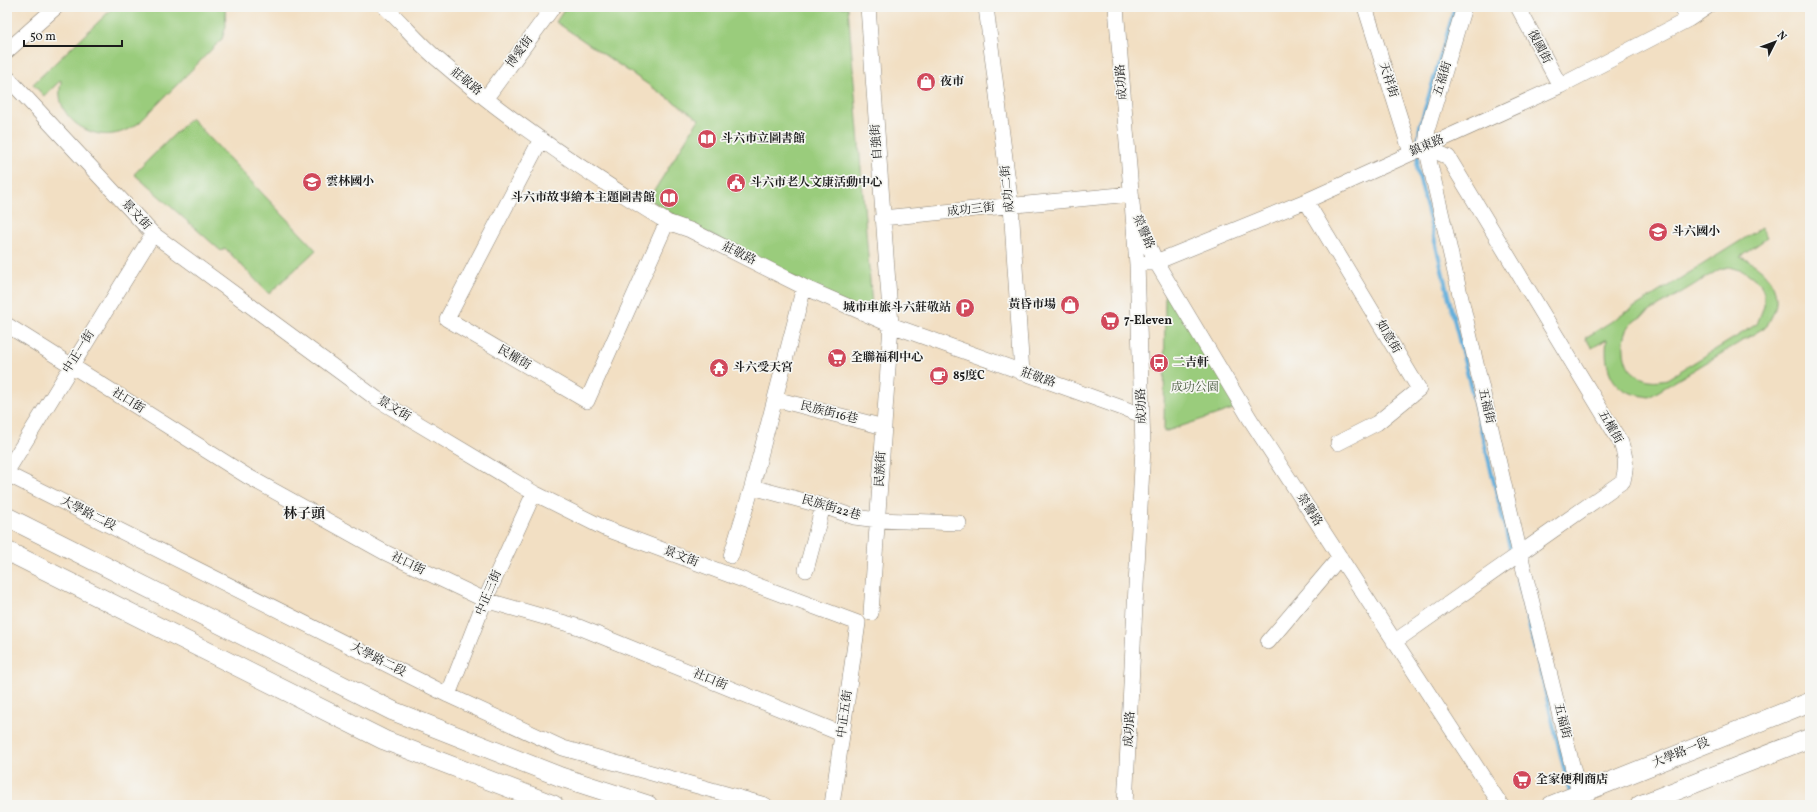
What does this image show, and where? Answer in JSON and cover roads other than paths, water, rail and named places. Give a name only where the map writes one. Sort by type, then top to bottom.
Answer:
[{"type":"main road","points":[[7,517],[393,711],[561,778],[648,805]]},
{"type":"main road","points":[[7,551],[384,740],[554,805]]},
{"type":"main road","name":"大學路一段","points":[[1552,805],[1581,799],[1810,702]]},
{"type":"main road","points":[[1640,805],[1810,738]]},
{"type":"main road","points":[[486,779],[494,751]]},
{"type":"street","points":[[7,51],[56,7]]},
{"type":"street","name":"莊敬路","points":[[385,7],[434,56],[486,98],[540,139],[667,222],[690,230],[804,286],[891,325],[1142,415]]},
{"type":"street","name":"博愛街","points":[[486,98],[553,7]]},
{"type":"street","name":"自強街","points":[[868,7],[882,218],[891,325]]},
{"type":"street","name":"成功二街","points":[[986,7],[1011,206],[1022,372]]},
{"type":"street","name":"成功路","points":[[1116,7],[1138,264],[1143,447],[1125,805]]},
{"type":"street","name":"天祥街","points":[[1365,7],[1418,150]]},
{"type":"street","name":"五福街","points":[[1464,7],[1428,128],[1418,150],[1581,799]]},
{"type":"street","name":"復國街","points":[[1518,7],[1560,86]]},
{"type":"street","name":"鎮東路","points":[[1138,264],[1156,262],[1306,201],[1560,86],[1685,13],[1707,7]]},
{"type":"street","name":"景文街","points":[[7,77],[153,234],[377,399],[534,493],[604,528],[858,623]]},
{"type":"street","name":"民權街","points":[[540,139],[447,319],[587,401],[667,222]]},
{"type":"street","name":"五權街","points":[[1394,642],[1623,481],[1627,460],[1621,443],[1448,157],[1418,150]]},
{"type":"street","name":"成功三街","points":[[882,218],[1011,206],[1132,200]]},
{"type":"street","name":"榮譽路","points":[[1132,200],[1156,262],[1250,419],[1501,805]]},
{"type":"street","name":"如意街","points":[[1306,201],[1420,389],[1377,422],[1338,443]]},
{"type":"street","name":"中正一街","points":[[7,472],[153,234]]},
{"type":"street","points":[[731,556],[752,487],[804,286]]},
{"type":"street","name":"社口街","points":[[7,325],[247,476],[384,552],[485,600],[579,627],[842,734]]},
{"type":"street","name":"民族街","points":[[871,613],[891,325]]},
{"type":"street","name":"民族街16巷","points":[[775,399],[884,427]]},
{"type":"street","name":"大學路二段","points":[[7,472],[448,695],[563,748],[764,805]]},
{"type":"street","name":"民族街22巷","points":[[752,487],[823,506],[854,517],[878,520],[959,523]]},
{"type":"street","name":"中正三街","points":[[448,695],[485,600],[534,493]]},
{"type":"street","points":[[806,570],[823,506]]},
{"type":"street","points":[[1268,642],[1340,557]]},
{"type":"street","name":"中正五街","points":[[832,805],[858,623]]},
{"type":"waterway","points":[[1418,146],[1420,126],[1455,7]]},
{"type":"waterway","points":[[1418,154],[1417,168],[1512,556]]},
{"type":"waterway","points":[[1514,563],[1570,793]]},
{"type":"place","name":"夜市","points":[[926,82]]},
{"type":"place","name":"斗六市立圖書館","points":[[707,139]]},
{"type":"place","name":"雲林國小","points":[[312,182]]},
{"type":"place","name":"斗六市老人文康活動中心","points":[[736,183]]},
{"type":"place","name":"斗六市故事繪本主題圖書館","points":[[669,198]]},
{"type":"place","name":"斗六國小","points":[[1658,232]]},
{"type":"place","name":"黃昏市場","points":[[1070,305]]},
{"type":"place","name":"城市車旅斗六莊敬站","points":[[965,308]]},
{"type":"place","name":"7-Eleven","points":[[1110,321]]},
{"type":"place","name":"全聯福利中心","points":[[837,358]]},
{"type":"place","name":"二吉軒","points":[[1159,363]]},
{"type":"place","name":"斗六受天宮","points":[[719,368]]},
{"type":"place","name":"85度C","points":[[939,376]]},
{"type":"place","name":"全家便利商店","points":[[1522,780]]},
{"type":"district","name":"林子頭","points":[[304,514]]},
{"type":"park label","name":"成功公園","points":[[1195,388]]}]
